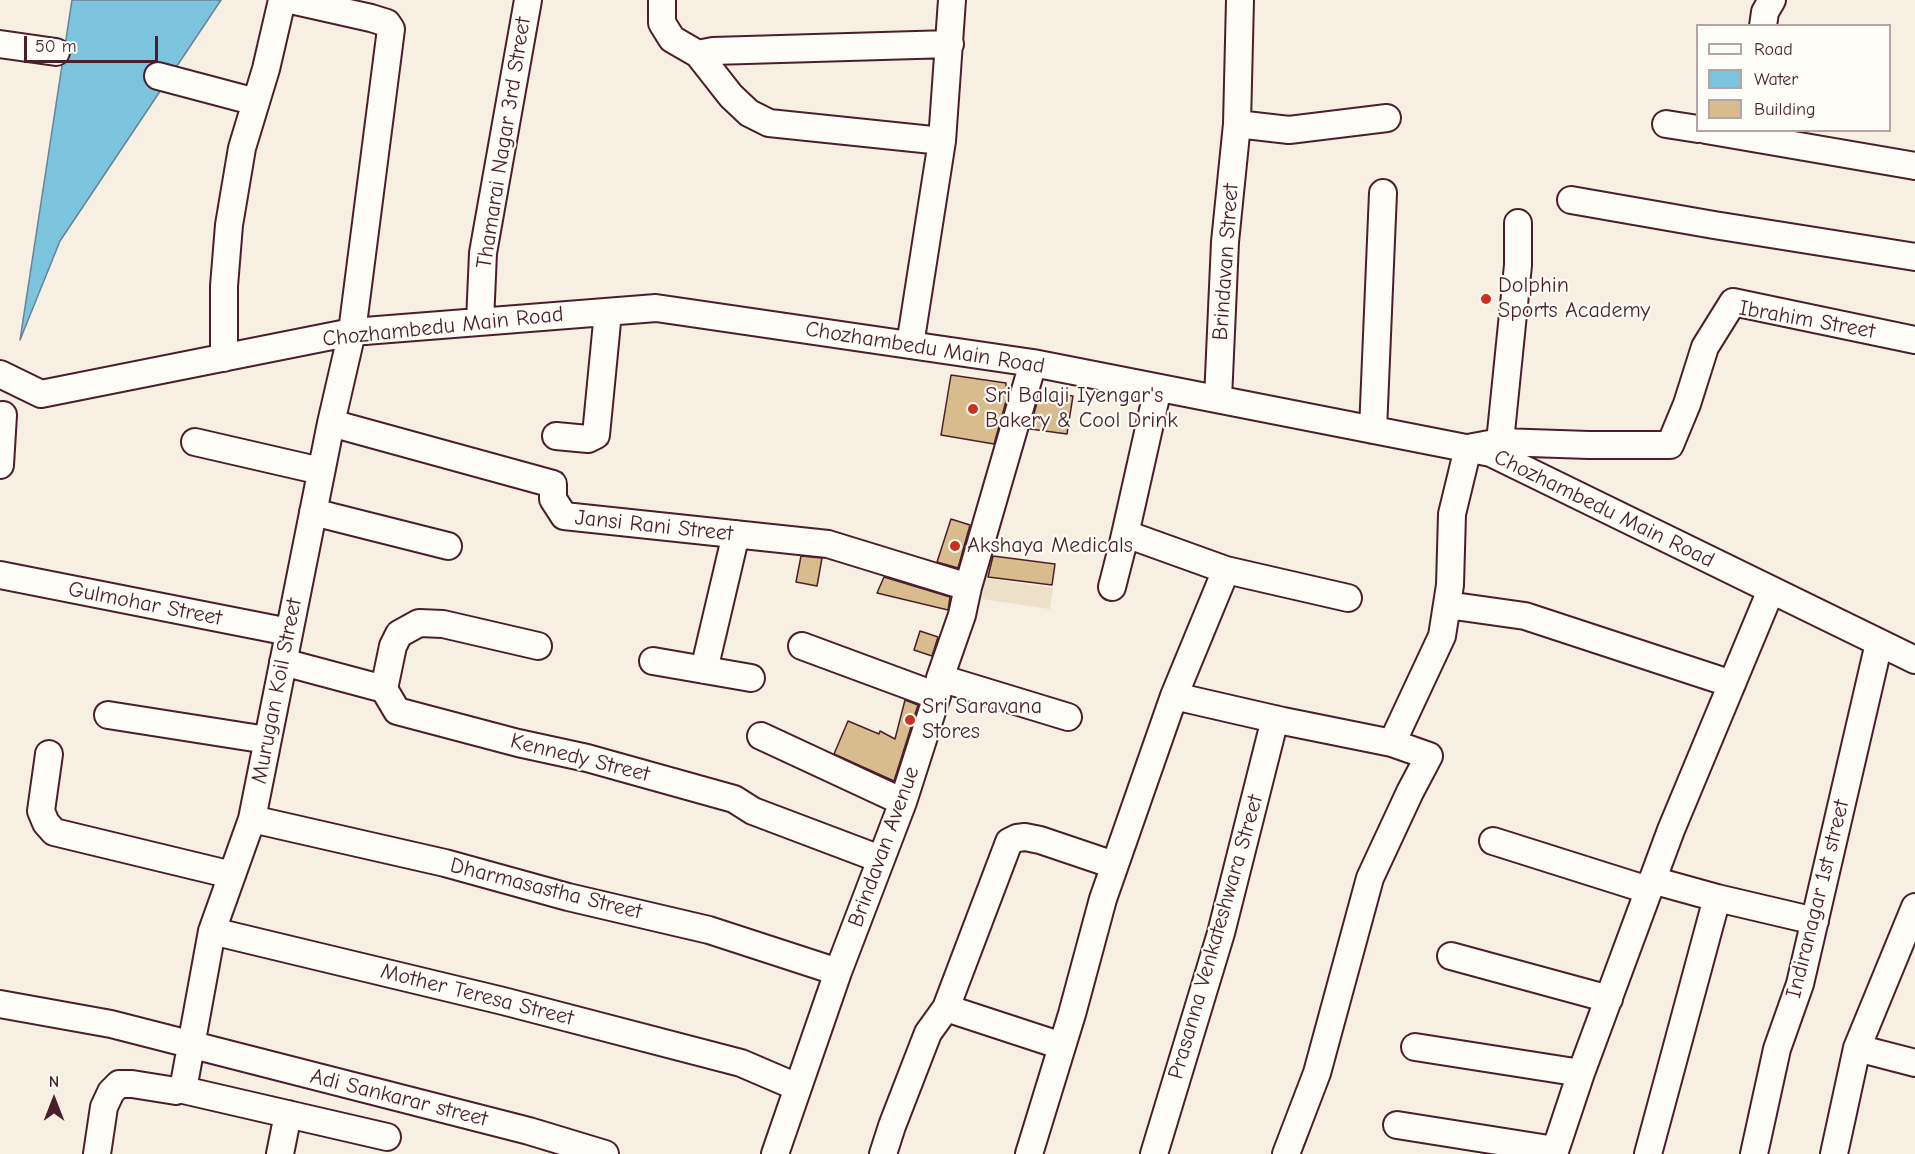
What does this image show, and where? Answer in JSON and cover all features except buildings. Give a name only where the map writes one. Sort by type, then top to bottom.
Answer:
[{"type":"street","points":[[224,358],[224,286],[229,225],[242,148],[282,0]]},
{"type":"street","points":[[291,0],[317,2]]},
{"type":"street","name":"Thamarai Nagar 3rd Street","points":[[480,322],[483,253],[528,0]]},
{"type":"street","points":[[662,0],[662,23],[672,39],[698,54],[731,96],[749,113],[769,123],[942,141]]},
{"type":"street","points":[[910,345],[942,141],[952,0]]},
{"type":"street","name":"Brindavan Street","points":[[1218,399],[1225,242],[1236,124],[1240,0]]},
{"type":"street","points":[[1763,24],[1765,12],[1772,0]]},
{"type":"street","name":"Murugan Koil Street","points":[[179,1089],[184,1084],[212,931],[252,819],[321,471],[352,332],[391,35],[391,29],[387,23],[317,2]]},
{"type":"street","points":[[0,44],[56,52]]},
{"type":"street","points":[[698,54],[713,51],[950,44]]},
{"type":"street","points":[[158,76],[256,102]]},
{"type":"street","points":[[1236,124],[1289,130],[1387,118]]},
{"type":"street","points":[[1666,124],[1696,129]]},
{"type":"street","points":[[1728,132],[1749,134],[1915,166]]},
{"type":"street","points":[[1373,430],[1383,194]]},
{"type":"street","points":[[1571,200],[1915,257]]},
{"type":"street","points":[[1500,441],[1518,265],[1518,223]]},
{"type":"street","name":"Ibrahim Street","points":[[1468,448],[1500,441],[1589,445],[1670,445],[1687,404],[1705,347],[1732,302],[1915,340]]},
{"type":"street","name":"Chozhambedu Main Road","points":[[2,416],[41,394],[352,332],[656,308],[1033,363],[1491,453],[1915,660]]},
{"type":"street","points":[[555,436],[588,439],[596,435],[608,312]]},
{"type":"street","name":"Brindavan Avenue","points":[[774,1154],[838,972],[903,802],[962,615],[968,587],[1033,363]]},
{"type":"street","points":[[0,374],[41,394]]},
{"type":"street","points":[[1112,587],[1158,388]]},
{"type":"street","points":[[0,465],[2,416]]},
{"type":"street","name":"Jansi Rani Street","points":[[331,423],[553,484],[553,499],[564,516],[828,544],[968,587]]},
{"type":"street","points":[[195,442],[321,471]]},
{"type":"street","points":[[1392,743],[1442,636],[1450,585],[1452,514],[1468,448]]},
{"type":"street","points":[[313,512],[448,546]]},
{"type":"street","points":[[704,670],[736,534]]},
{"type":"street","points":[[1126,534],[1226,570],[1348,598]]},
{"type":"street","points":[[1029,1154],[1072,1014],[1102,899],[1174,696],[1226,570]]},
{"type":"street","name":"Gulmohar Street","points":[[0,575],[289,632]]},
{"type":"street","points":[[1397,1125],[1554,1152],[1581,1072],[1671,830],[1771,590]]},
{"type":"street","points":[[1447,605],[1525,615],[1732,684]]},
{"type":"street","points":[[283,662],[384,689],[393,646],[399,634],[419,623],[443,624],[538,646]]},
{"type":"street","name":"Indiranagar 1st street","points":[[1755,1154],[1777,1049],[1800,984],[1879,643]]},
{"type":"street","points":[[802,646],[938,687],[1068,717]]},
{"type":"street","points":[[653,661],[751,678]]},
{"type":"street","name":"Kennedy Street","points":[[384,689],[397,711],[518,743],[587,758],[734,799],[753,811],[880,860]]},
{"type":"street","points":[[1174,696],[1392,743],[1429,756],[1370,878],[1317,1072],[1286,1154]]},
{"type":"street","points":[[108,715],[267,740]]},
{"type":"street","name":"Prasanna Venkateshwara Street","points":[[1154,1154],[1221,933],[1275,719]]},
{"type":"street","points":[[761,736],[903,802]]},
{"type":"street","points":[[48,754],[41,811],[46,823],[54,832],[232,875]]},
{"type":"street","name":"Dharmasastha Street","points":[[252,819],[445,863],[568,897],[709,930],[838,972]]},
{"type":"street","points":[[883,1154],[928,1033],[946,1008],[1009,842],[1025,837],[1040,840],[1114,865]]},
{"type":"street","points":[[1493,841],[1651,885],[1815,921]]},
{"type":"street","points":[[1648,1154],[1717,898]]},
{"type":"street","points":[[1834,1154],[1857,1048],[1915,906]]},
{"type":"street","name":"Mother Teresa Street","points":[[212,931],[503,1000],[741,1064],[798,1087]]},
{"type":"street","points":[[1451,956],[1609,999]]},
{"type":"street","name":"Adi Sankarar street","points":[[0,1004],[111,1024],[529,1131],[605,1154]]},
{"type":"street","points":[[946,1008],[1062,1046]]},
{"type":"street","points":[[1415,1047],[1581,1072]]},
{"type":"street","points":[[1857,1048],[1915,1064]]},
{"type":"street","points":[[96,1154],[104,1107],[111,1092],[119,1084],[176,1091],[179,1089],[387,1137]]},
{"type":"street","points":[[280,1154],[288,1114]]},
{"type":"shaded area","points":[[985,578],[1053,588],[1050,609],[982,599]]},
{"type":"water","points":[[72,0],[221,0],[60,241],[20,340]]},
{"type":"place","name":"Dolphin Sports Academy","points":[[1486,299]]},
{"type":"place","name":"Sri Balaji Iyengar's Bakery & Cool Drink","points":[[973,409]]},
{"type":"place","name":"Akshaya Medicals","points":[[955,546]]},
{"type":"place","name":"Sri Saravana Stores","points":[[910,720]]}]
